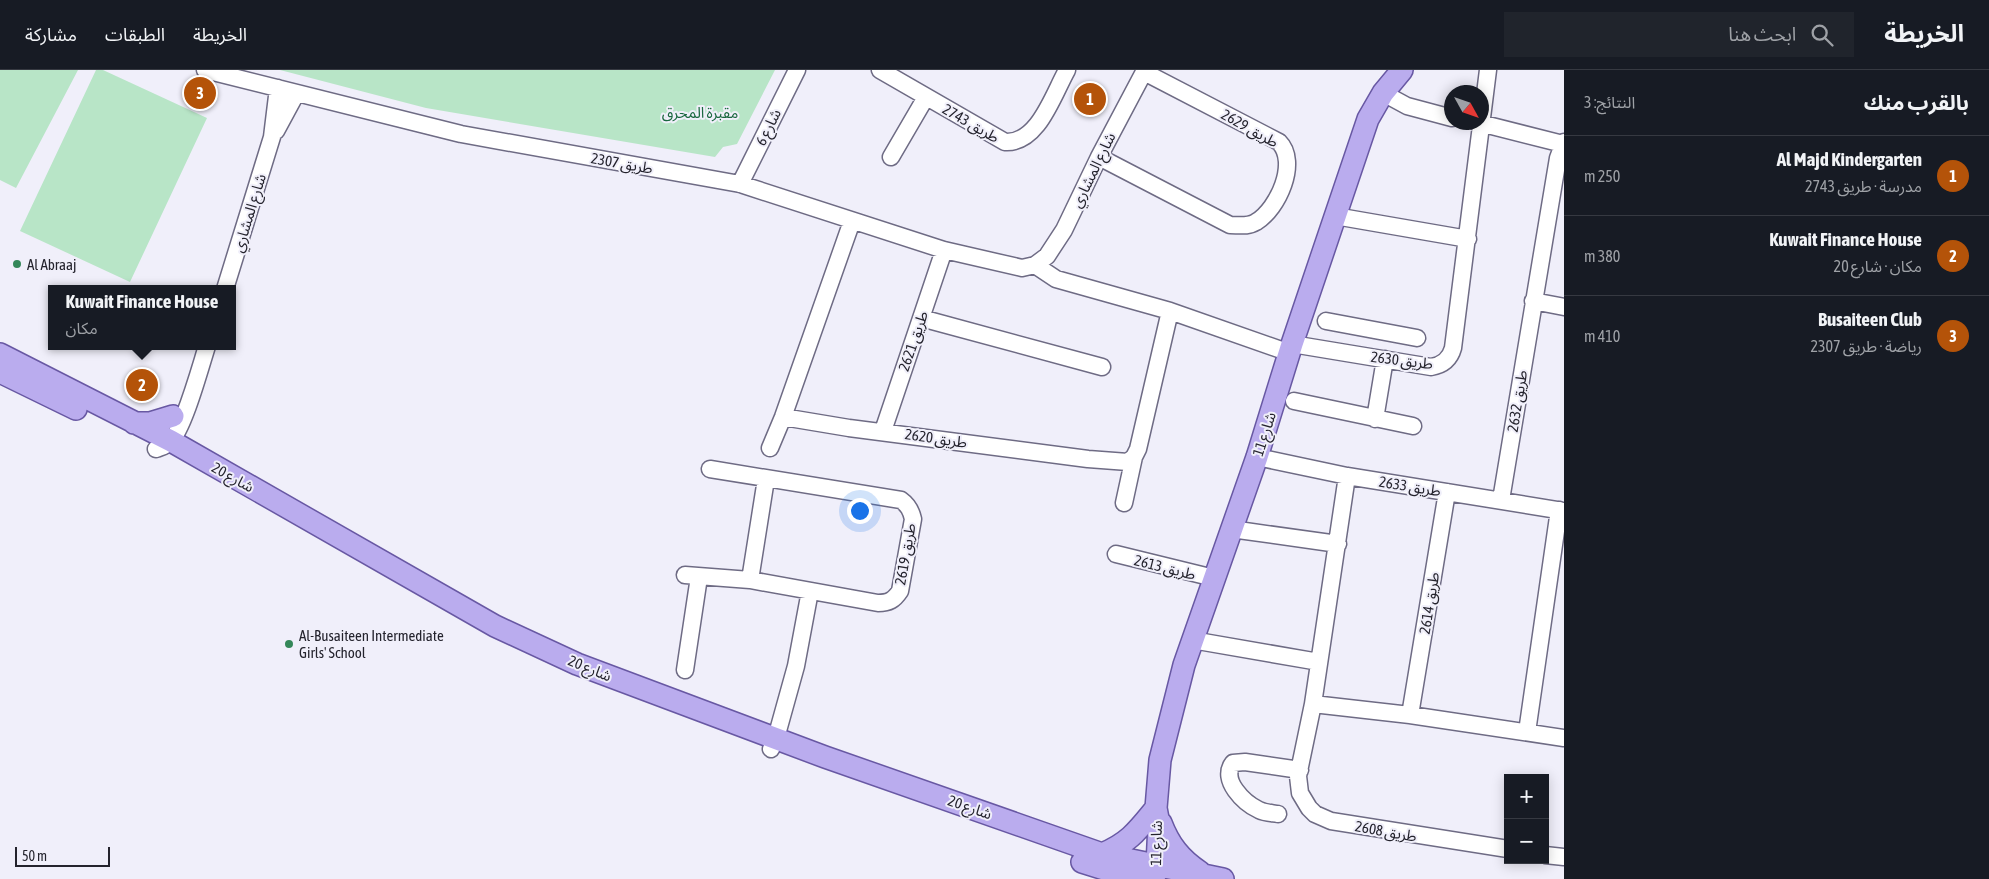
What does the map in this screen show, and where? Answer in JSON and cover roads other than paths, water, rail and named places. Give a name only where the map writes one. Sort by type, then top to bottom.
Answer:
[{"type":"main road","name":"شارع 11","points":[[1150,874],[1149,822],[1156,808],[1160,760],[1166,731],[1192,640],[1257,457],[1291,348],[1368,119],[1383,93],[1402,70]]},
{"type":"main road","name":"شارع 20","points":[[0,354],[134,423],[163,445],[272,511],[490,638],[573,673],[774,744]]},
{"type":"main road","name":"شارع 20","points":[[0,372],[163,445],[194,456],[495,626],[577,664],[824,763],[976,816],[1102,854],[1150,874]]},
{"type":"main road","points":[[134,423],[150,423],[178,417],[194,456]]},
{"type":"main road","points":[[1102,854],[1119,847],[1129,839],[1156,808],[1174,849],[1188,864],[1216,878]]},
{"type":"main road","name":"شارع 20","points":[[976,816],[1064,856],[1150,874],[1216,878]]},
{"type":"street","name":"طريق 2307","points":[[205,70],[461,134],[740,184],[944,250],[1022,268],[1035,266]]},
{"type":"street","name":"شارع 6","points":[[740,184],[796,70]]},
{"type":"street","name":"طريق 2743","points":[[880,70],[1005,142],[1014,143],[1022,140],[1035,129],[1067,70]]},
{"type":"street","name":"طريق 2630","points":[[1485,85],[1488,70]]},
{"type":"street","name":"شارع المشاري","points":[[1035,266],[1047,256],[1064,230],[1099,157],[1144,71]]},
{"type":"street","name":"طريق 2629","points":[[1099,157],[1230,225],[1247,226],[1255,223],[1265,216],[1279,196],[1286,177],[1285,148],[1279,142],[1144,71]]},
{"type":"street","name":"شارع المشاري","points":[[227,285],[272,137],[278,88]]},
{"type":"street","points":[[1383,93],[1420,111],[1444,116]]},
{"type":"street","name":"شارع المشاري","points":[[272,137],[296,94]]},
{"type":"street","name":"طريق 2743","points":[[891,157],[926,97]]},
{"type":"street","points":[[1489,125],[1563,143]]},
{"type":"street","name":"طريق 2630","points":[[1035,266],[1056,279],[1291,348],[1385,359],[1431,367],[1442,364],[1449,358],[1453,348],[1468,239],[1478,130]]},
{"type":"street","name":"طريق 2632","points":[[1502,500],[1533,301],[1558,158],[1563,143]]},
{"type":"street","points":[[1335,216],[1468,239]]},
{"type":"street","points":[[770,448],[783,417],[852,220]]},
{"type":"street","name":"طريق 2621","points":[[883,431],[944,250]]},
{"type":"street","points":[[1533,301],[1564,306]]},
{"type":"street","points":[[1124,503],[1170,311]]},
{"type":"street","points":[[921,318],[1102,367]]},
{"type":"street","points":[[1326,321],[1417,338]]},
{"type":"street","points":[[1362,356],[1368,329]]},
{"type":"street","points":[[163,445],[194,384],[206,350]]},
{"type":"street","points":[[1375,419],[1385,359]]},
{"type":"street","points":[[1294,400],[1413,426]]},
{"type":"street","name":"طريق 2620","points":[[783,417],[1088,459],[1124,463],[1134,457]]},
{"type":"street","name":"طريق 2633","points":[[1257,457],[1347,476],[1561,510]]},
{"type":"street","name":"طريق 2619","points":[[685,670],[692,576],[750,580],[886,602],[894,598],[900,591],[913,518],[907,504],[901,500],[710,469]]},
{"type":"street","name":"طريق 2608","points":[[1347,476],[1313,704],[1298,776],[1300,793],[1309,808],[1323,818],[1504,849]]},
{"type":"street","points":[[750,580],[766,479]]},
{"type":"street","name":"طريق 2614","points":[[1410,715],[1447,492]]},
{"type":"street","points":[[1527,732],[1561,510]]},
{"type":"street","points":[[1231,529],[1338,544]]},
{"type":"street","name":"طريق 2613","points":[[1116,554],[1214,578]]},
{"type":"street","points":[[774,744],[796,666],[810,591]]},
{"type":"street","points":[[1192,640],[1319,662]]},
{"type":"street","points":[[1313,704],[1410,715],[1564,738]]},
{"type":"street","points":[[1278,814],[1261,811],[1243,798],[1230,779],[1230,767],[1233,764],[1245,762],[1300,770]]},
{"type":"street","points":[[1549,855],[1564,857]]},
{"type":"place","name":"Busaiteen Club","points":[[200,93]]},
{"type":"place","name":"Al Majd Kindergarten","points":[[1090,99]]},
{"type":"place","name":"Al Abraaj","points":[[17,264]]},
{"type":"place","name":"Kuwait Finance House","points":[[142,385]]},
{"type":"place","name":"Al-Busaiteen Intermediate Girls' School","points":[[289,644]]},
{"type":"park label","name":"مقبرة المحرق","points":[[700,112]]}]
